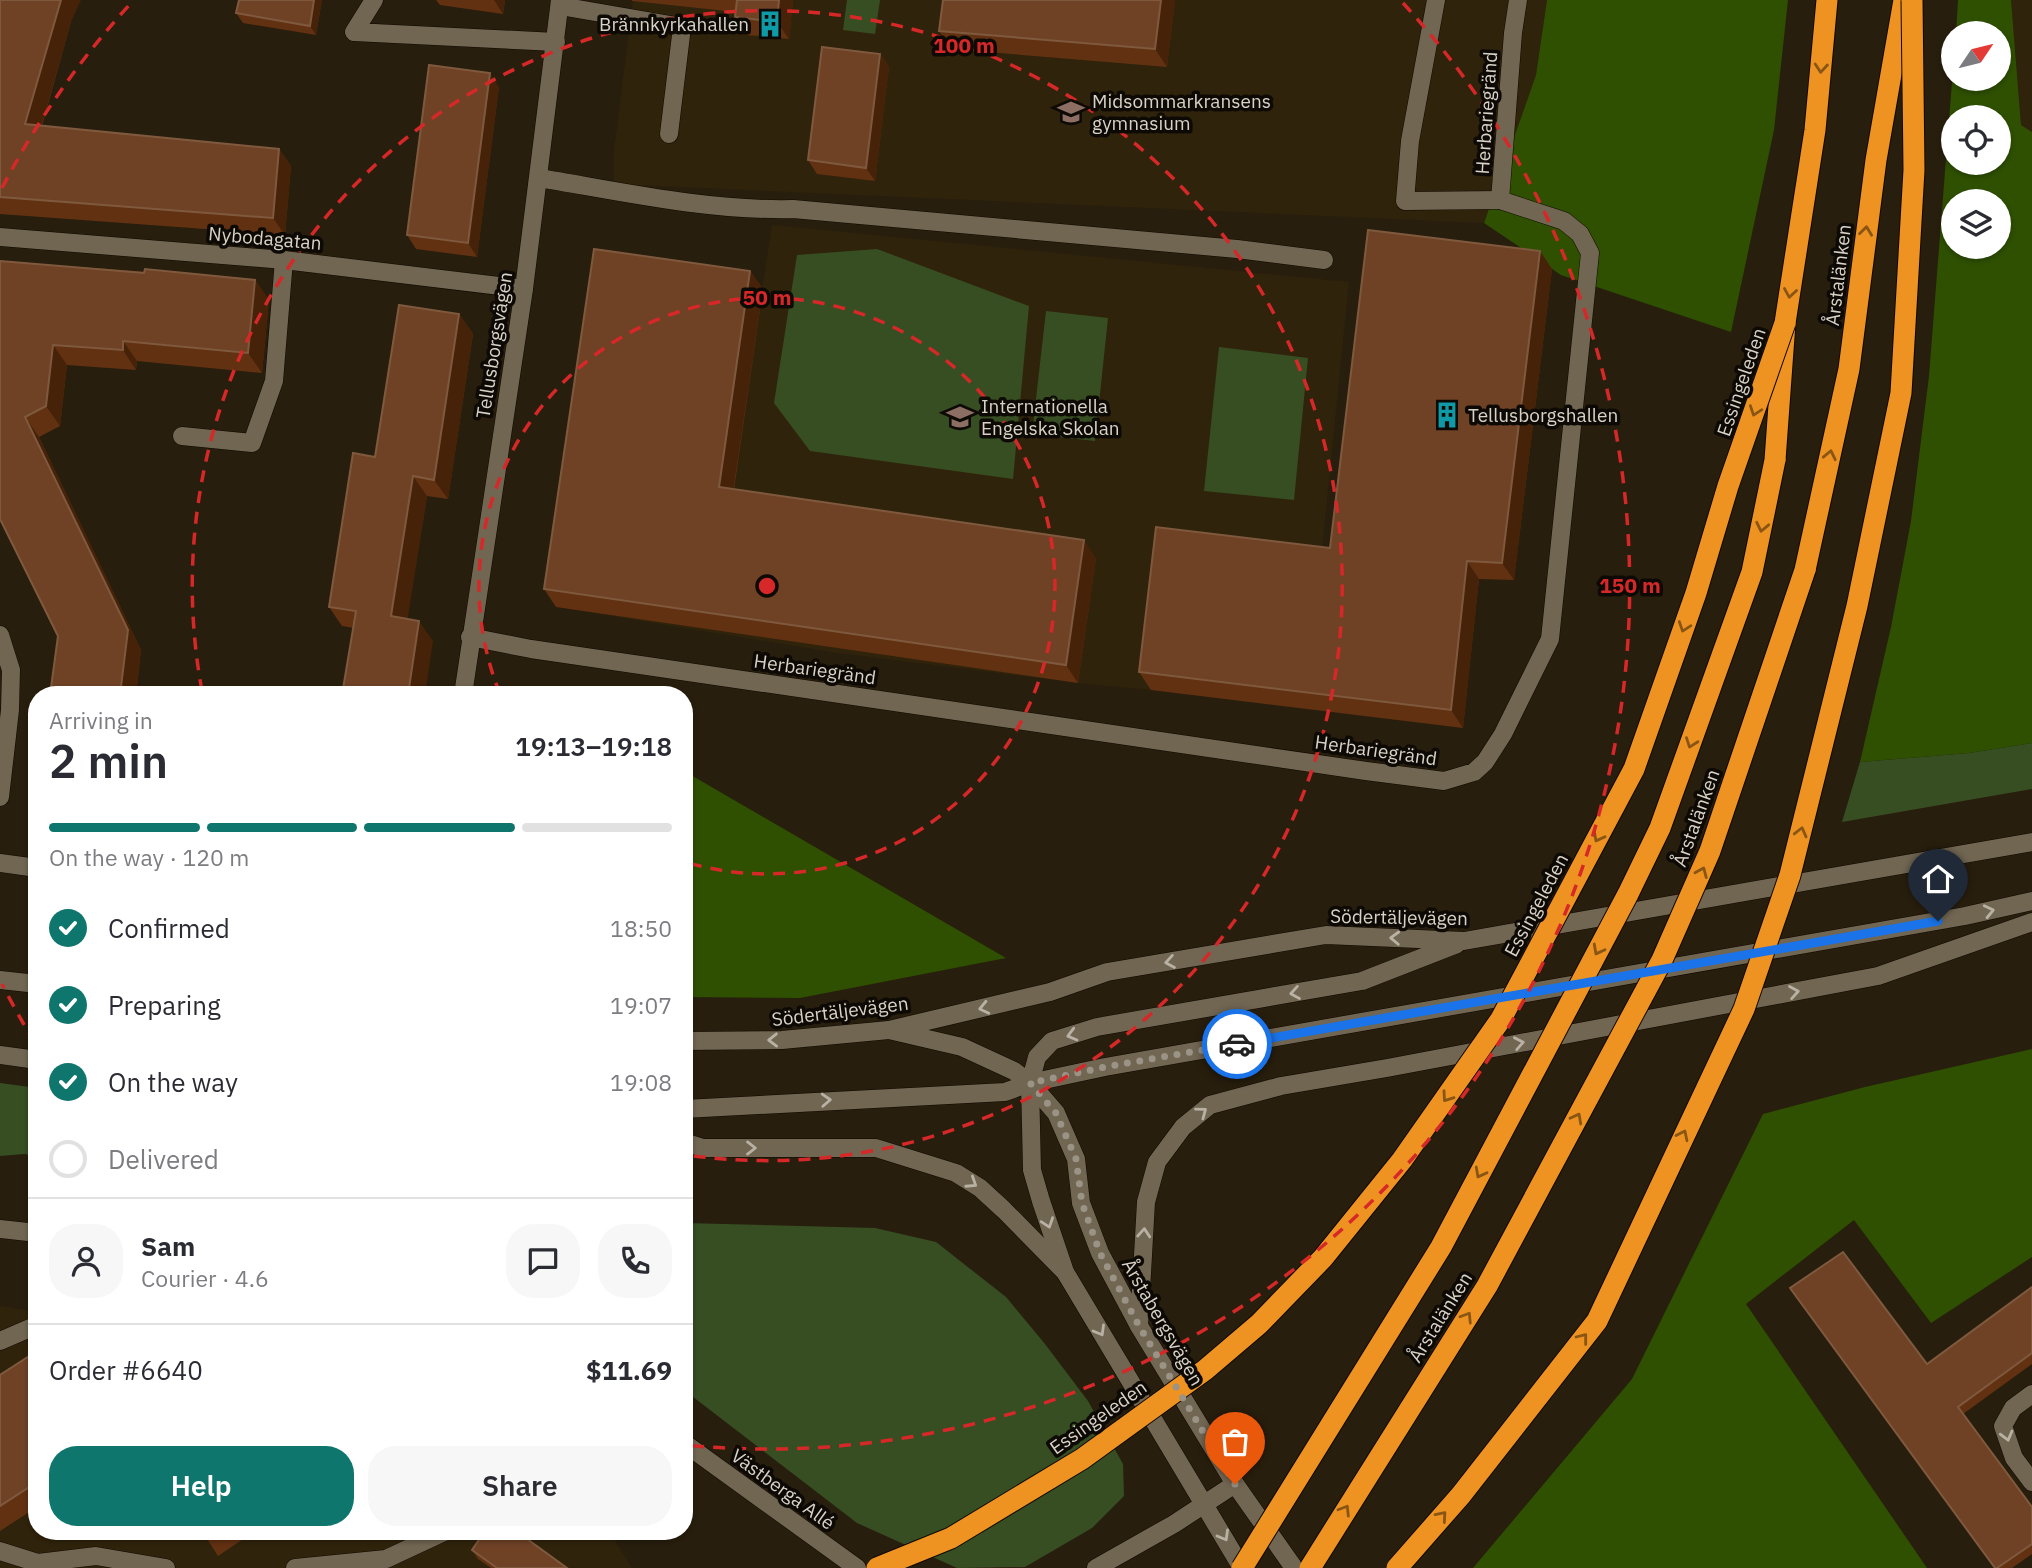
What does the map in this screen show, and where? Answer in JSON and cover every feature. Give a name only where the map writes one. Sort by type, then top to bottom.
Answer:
[{"type":"highway","name":"Essingeleden","points":[[877,1568],[951,1538],[1082,1459],[1205,1370],[1259,1324],[1322,1258],[1402,1160],[1501,1019],[1634,769],[1696,593],[1728,486],[1785,323],[1815,130],[1827,0]]},
{"type":"highway","name":"Årstalänken","points":[[1310,1568],[1487,1286],[1662,960],[1710,851],[1804,570],[1849,369],[1876,160],[1904,0]]},
{"type":"highway","points":[[1397,1568],[1461,1495],[1597,1321],[1744,1009],[1790,875],[1857,606],[1901,393],[1914,170],[1912,0]]},
{"type":"highway","name":"Årstalänken","points":[[1242,1568],[1441,1247],[1660,828],[1752,572],[1775,460],[1785,323]]},
{"type":"main road","points":[[374,0],[354,32],[555,42]]},
{"type":"main road","points":[[1436,0],[1410,141],[1405,201],[1500,200]]},
{"type":"main road","name":"Herbariegränd","points":[[470,637],[531,649],[1366,771],[1444,781],[1474,772],[1486,762],[1503,734],[1550,639],[1590,253],[1580,234],[1564,221],[1500,200],[1518,0]]},
{"type":"main road","points":[[560,3],[682,27],[668,134]]},
{"type":"main road","name":"Tellusborgsvägen","points":[[464,686],[540,178],[560,3]]},
{"type":"main road","points":[[540,178],[757,210],[807,210],[1237,249],[1324,260]]},
{"type":"main road","name":"Nybodagatan","points":[[0,237],[284,260],[524,289]]},
{"type":"main road","points":[[182,436],[252,443],[274,381],[284,260]]},
{"type":"main road","points":[[0,635],[11,670],[10,710],[0,797]]},
{"type":"main road","name":"Södertäljevägen","points":[[693,1041],[782,1040],[889,1030],[1050,992],[1107,972],[1326,936],[1464,942],[2032,842]]},
{"type":"main road","points":[[0,863],[28,867]]},
{"type":"main road","points":[[693,1109],[1005,1092],[1030,1083],[1105,1067],[1965,916],[2032,901]]},
{"type":"main road","points":[[1139,1326],[1146,1202],[1157,1162],[1183,1127],[1210,1105],[1281,1086],[1878,976],[2032,922]]},
{"type":"main road","points":[[1242,1568],[1065,1272],[1032,1170],[1030,1083],[1037,1057],[1052,1041],[1097,1027],[1362,981],[1464,942]]},
{"type":"main road","points":[[0,979],[28,983]]},
{"type":"main road","name":"Årstabergsvägen","points":[[889,1030],[962,1047],[1014,1071],[1030,1083],[1056,1113],[1076,1159],[1082,1203],[1100,1253],[1139,1326],[1235,1484],[1294,1568]]},
{"type":"main road","points":[[0,1055],[28,1059]]},
{"type":"main road","points":[[693,1145],[703,1148],[876,1148],[956,1173],[980,1188],[1065,1272]]},
{"type":"main road","points":[[0,1229],[28,1232]]},
{"type":"main road","points":[[0,1341],[28,1329]]},
{"type":"main road","points":[[2032,1394],[2013,1408],[2003,1426],[2014,1458],[2032,1482]]},
{"type":"main road","name":"Västberga Allé","points":[[693,1450],[856,1568]]},
{"type":"main road","points":[[1096,1568],[1206,1505],[1235,1484]]},
{"type":"main road","points":[[295,1568],[386,1559],[427,1540]]},
{"type":"main road","points":[[0,1551],[38,1563],[96,1556],[166,1568]]},
{"type":"shaded area","name":"Midsommarkransens gymnasium","points":[[633,0],[1547,0],[1536,75],[1484,223],[614,184],[614,150]]},
{"type":"shaded area","points":[[2011,0],[2032,0],[2032,132],[2021,125]]},
{"type":"shaded area","name":"Internationella Engelska Skolan","points":[[772,225],[1349,282],[1322,550],[1169,545],[1151,690],[838,653],[556,607],[762,289]]},
{"type":"shaded area","points":[[0,1306],[28,1311],[28,1540],[615,1540],[632,1568],[0,1568]]},
{"type":"green space","points":[[847,0],[880,0],[875,34],[843,30]]},
{"type":"green space","points":[[1547,0],[1788,0],[1774,130],[1731,332],[1561,275],[1484,223],[1536,75]]},
{"type":"green space","points":[[1958,0],[2011,0],[2021,125],[2032,132],[2032,743],[1969,753],[1860,762],[1891,627],[1911,521],[1929,376],[1941,222],[1941,259],[2011,259],[2011,189],[1944,189],[1945,175],[2011,175],[2011,105],[1950,105],[1951,91],[2011,91],[2011,21],[1957,21]]},
{"type":"green space","points":[[877,249],[1029,306],[1013,479],[810,451],[774,403],[797,255]]},
{"type":"green space","points":[[1046,311],[1108,318],[1095,441],[1032,434]]},
{"type":"green space","points":[[1219,347],[1308,358],[1294,500],[1204,491]]},
{"type":"green space","points":[[2032,743],[2032,789],[1842,822],[1860,762],[1969,753]]},
{"type":"green space","points":[[693,776],[1006,958],[800,998],[693,997]]},
{"type":"green space","points":[[2032,1049],[2032,1257],[1931,1323],[1854,1220],[1746,1304],[1927,1568],[1473,1568],[1632,1379],[1763,1114],[1865,1087]]},
{"type":"green space","points":[[0,1083],[28,1087],[28,1155],[0,1156]]},
{"type":"green space","points":[[693,1223],[875,1228],[936,1242],[1006,1297],[1088,1401],[1123,1464],[1124,1496],[1092,1528],[1025,1567],[957,1568],[857,1523],[693,1397]]},
{"type":"building","points":[[0,0],[61,0],[25,124],[279,149],[273,218],[0,197]]},
{"type":"building","points":[[239,0],[314,0],[310,26],[236,13]]},
{"type":"building","points":[[737,0],[779,0],[777,22],[735,17]]},
{"type":"building","points":[[943,0],[1161,0],[1155,49],[939,31]]},
{"type":"building","points":[[822,47],[880,54],[866,168],[808,160]]},
{"type":"building","points":[[429,65],[490,73],[468,243],[407,235]]},
{"type":"building","name":"Tellusborgshallen","points":[[1368,230],[1540,251],[1502,563],[1467,561],[1451,710],[1139,672],[1156,527],[1330,548]]},
{"type":"building","points":[[594,249],[750,271],[719,487],[1084,540],[1066,665],[544,589]]},
{"type":"building","points":[[0,261],[144,273],[145,269],[255,280],[248,353],[123,341],[123,350],[53,345],[46,406],[25,417],[128,630],[121,686],[51,686],[58,636],[0,519]]},
{"type":"building","points":[[399,305],[459,314],[434,480],[413,476],[391,616],[419,621],[409,686],[344,686],[356,611],[329,607],[353,453],[375,457]]},
{"type":"building","points":[[1843,1252],[1927,1364],[2032,1287],[2032,1353],[1958,1407],[2032,1507],[2032,1544],[1997,1568],[1790,1288]]},
{"type":"building","points":[[28,1357],[28,1488],[0,1506],[0,1375]]},
{"type":"building","points":[[479,1540],[528,1540],[567,1568],[497,1568],[472,1550]]},
{"type":"way so far","points":[[1235,1484],[1139,1326],[1100,1253],[1082,1203],[1076,1159],[1056,1113],[1030,1083],[1237,1044]]},
{"type":"place","name":"Brännkyrkahallen","points":[[770,24]]},
{"type":"place","name":"Midsommarkransens gymnasium","points":[[1071,112]]},
{"type":"place","name":"Tellusborgshallen","points":[[1447,415]]},
{"type":"place","name":"Internationella Engelska Skolan","points":[[960,417]]},
{"type":"route","points":[[1237,1044],[1938,921]]}]
